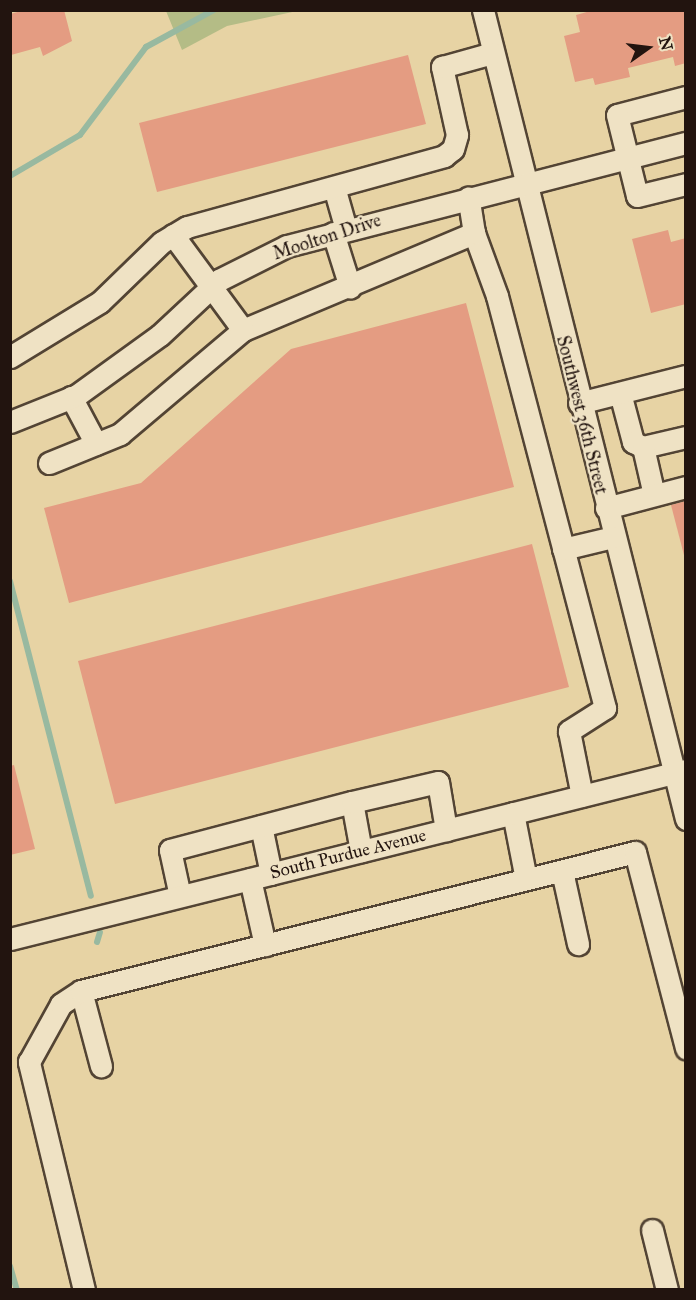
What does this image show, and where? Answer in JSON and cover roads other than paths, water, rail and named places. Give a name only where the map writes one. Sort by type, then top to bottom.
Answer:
[{"type":"street","name":"Southwest 36th Street","points":[[483,10],[613,537],[680,772],[686,819]]},
{"type":"street","points":[[10,357],[100,302],[173,235],[204,219],[334,186],[453,149],[457,135],[442,67],[492,53]]},
{"type":"street","points":[[686,97],[617,115],[637,196],[686,184]]},
{"type":"street","name":"Moolton Drive","points":[[10,422],[71,397],[160,335],[211,287],[287,246],[468,196],[686,143]]},
{"type":"street","points":[[334,186],[350,287]]},
{"type":"street","points":[[468,196],[474,233],[497,296],[605,708],[569,731],[582,796]]},
{"type":"street","points":[[49,463],[120,434],[243,330],[474,233]]},
{"type":"street","points":[[173,235],[243,330]]},
{"type":"street","points":[[579,403],[686,376]]},
{"type":"street","points":[[615,394],[633,442],[643,447],[686,437]]},
{"type":"street","points":[[71,397],[96,444]]},
{"type":"street","points":[[643,447],[654,495]]},
{"type":"street","points":[[606,508],[686,487]]},
{"type":"street","points":[[563,549],[613,537]]},
{"type":"street","name":"South Purdue Avenue","points":[[10,939],[680,772]]},
{"type":"street","points":[[180,896],[170,850],[352,802],[438,782],[446,830]]},
{"type":"street","points":[[352,802],[361,851]]},
{"type":"street","points":[[513,813],[526,879]]},
{"type":"street","points":[[261,826],[271,874]]},
{"type":"street","points":[[84,1290],[29,1062],[62,1004],[81,991],[636,852],[686,1048]]},
{"type":"street","points":[[562,870],[578,944]]},
{"type":"street","points":[[250,879],[265,945]]},
{"type":"street","points":[[81,991],[101,1066]]},
{"type":"street","points":[[652,1230],[667,1290]]},
{"type":"waterway","points":[[10,176],[80,135],[146,47],[214,10]]},
{"type":"waterway","points":[[10,581],[91,896]]},
{"type":"waterway","points":[[97,942],[100,932]]},
{"type":"waterway","points":[[10,1266],[17,1290]]}]
